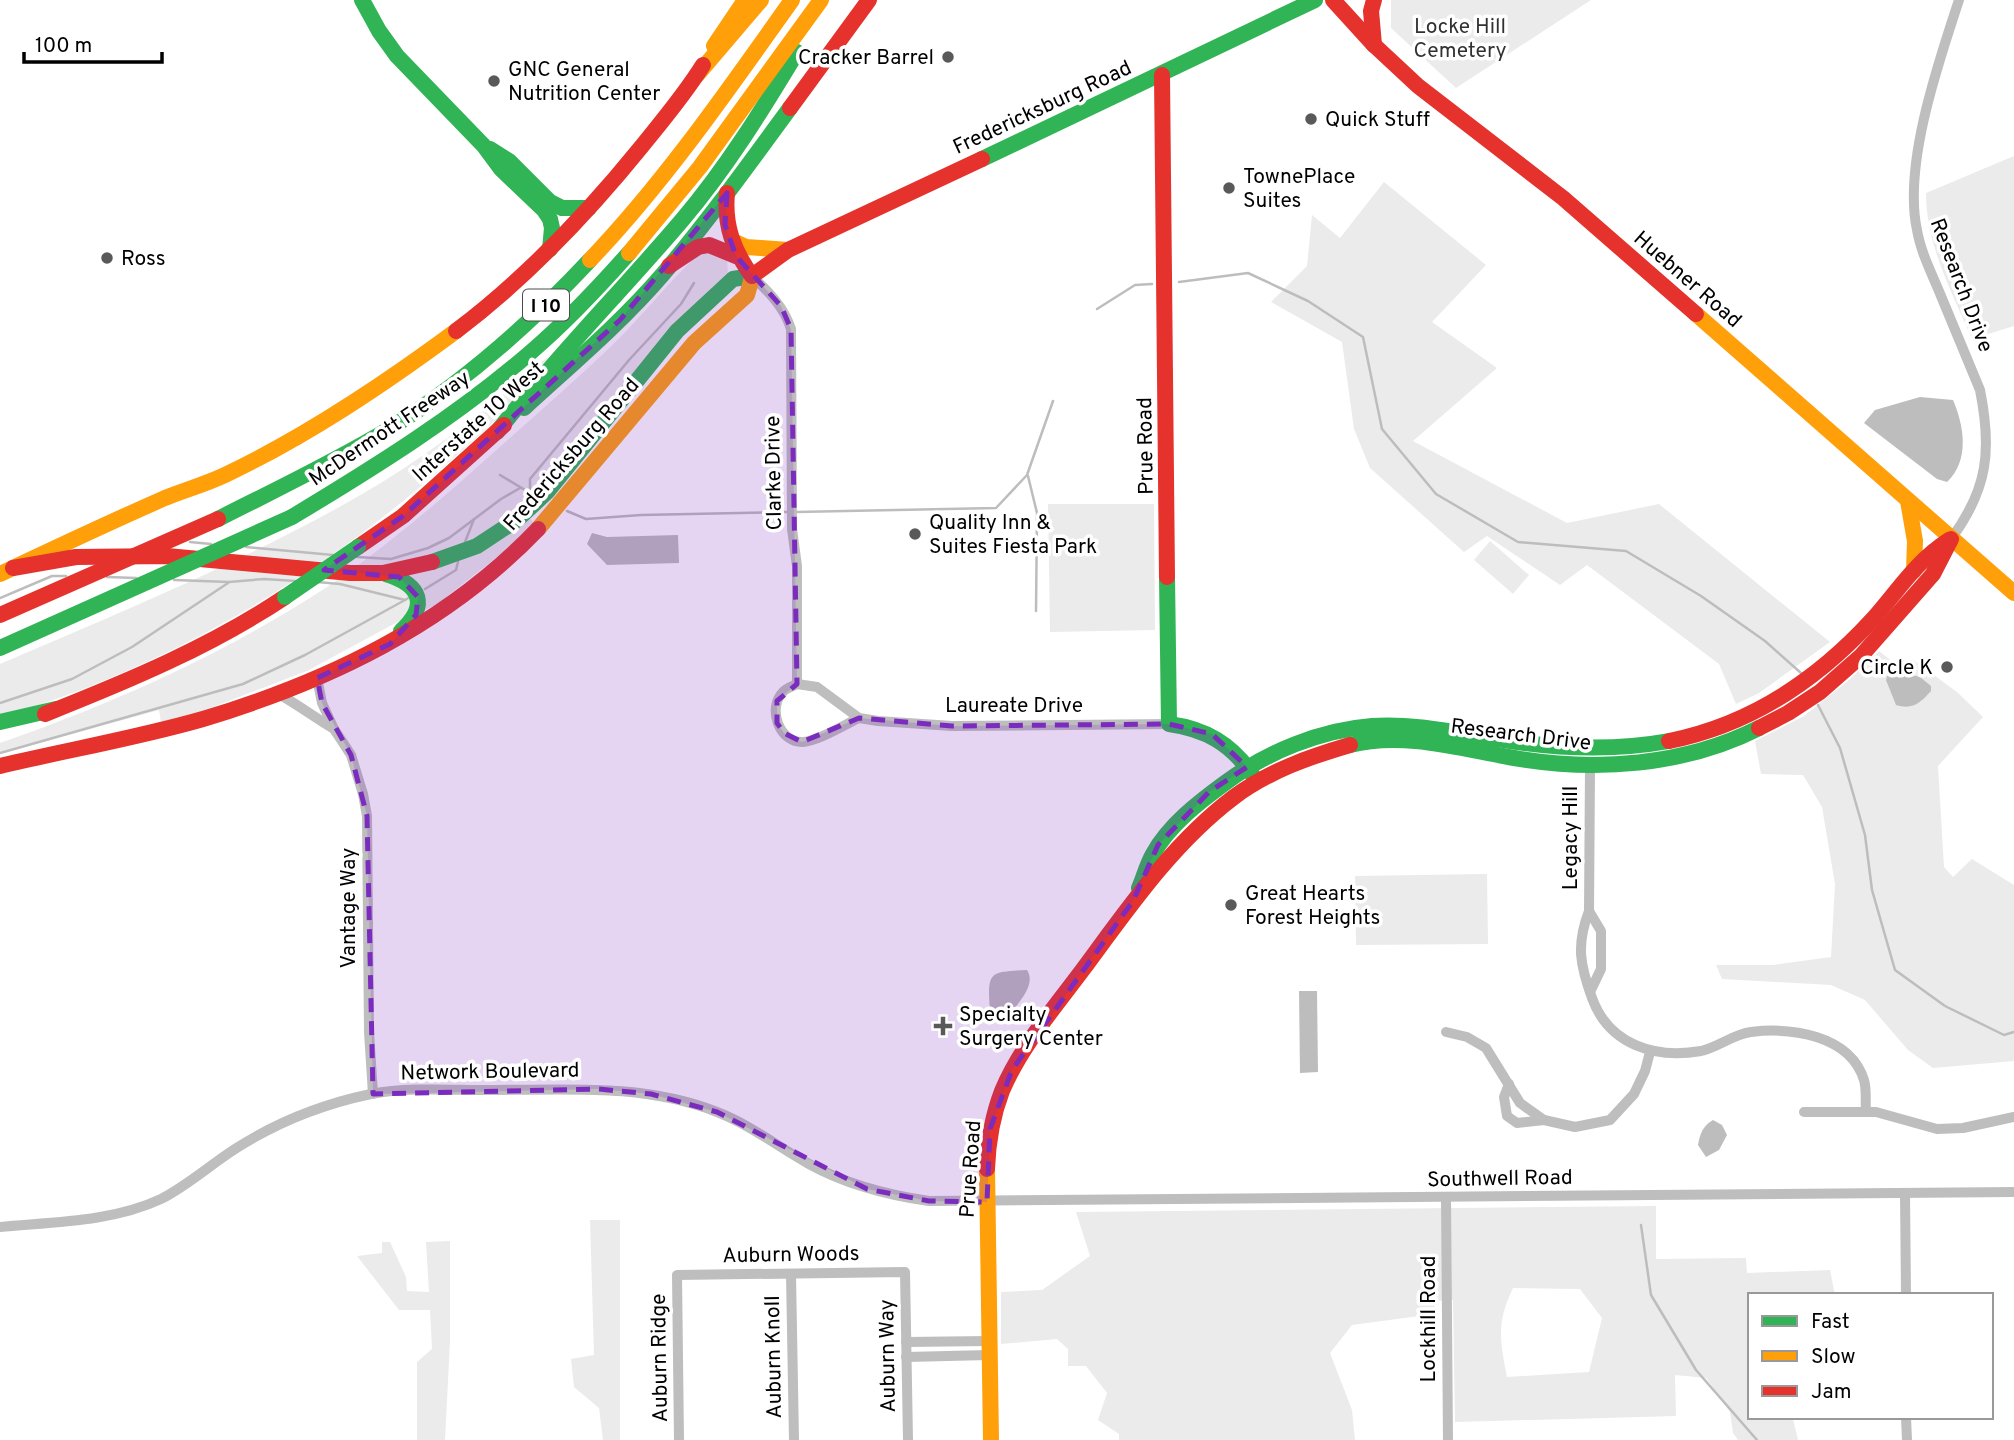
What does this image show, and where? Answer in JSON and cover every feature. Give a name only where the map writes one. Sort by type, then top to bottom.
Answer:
[{"type":"main road","points":[[362,0],[397,56],[484,146],[500,169],[551,219],[550,249]]},
{"type":"main road","points":[[697,75],[745,0]]},
{"type":"main road","points":[[6,571],[159,501],[224,475],[334,416],[440,344],[517,280],[589,208],[643,146],[697,75],[761,0]]},
{"type":"main road","name":"McDermott Freeway","points":[[0,615],[218,519],[358,447],[415,412],[480,362],[592,260],[659,182],[792,0]]},
{"type":"main road","points":[[497,432],[538,380],[684,218],[747,135],[779,84],[823,0]]},
{"type":"main road","name":"McDermott Freeway","points":[[0,648],[292,517],[358,478],[465,407],[563,323],[644,237],[694,177],[823,0]]},
{"type":"main road","name":"Interstate 10 West","points":[[0,732],[192,653],[261,615],[403,516],[620,320],[669,266],[869,0]]},
{"type":"main road","name":"Fredericksburg Road","points":[[6,571],[76,557],[167,556],[350,573],[383,573],[421,566],[477,547],[517,519],[547,492],[677,331],[733,279],[752,276],[788,250],[1162,75],[1315,0]]},
{"type":"main road","name":"Huebner Road","points":[[1333,0],[1374,45],[1418,86],[1563,198],[2014,593]]},
{"type":"main road","points":[[1374,0],[1371,11],[1374,45]]},
{"type":"main road","name":"Prue Road","points":[[1162,75],[1169,724]]},
{"type":"main road","points":[[484,146],[509,161],[550,202],[562,208],[589,208]]},
{"type":"main road","points":[[727,192],[725,225],[752,276]]},
{"type":"main road","points":[[669,266],[698,247],[709,245],[788,250]]},
{"type":"main road","name":"Fredericksburg Road","points":[[0,766],[202,719],[317,678],[390,644],[433,618],[479,582],[536,531],[694,343],[747,295],[752,276]]},
{"type":"main road","points":[[1908,500],[1915,541],[1914,571]]},
{"type":"main road","name":"Research Drive","points":[[1252,773],[1294,746],[1339,731],[1367,726],[1405,725],[1510,741],[1590,749],[1637,747],[1677,739],[1737,720],[1781,698],[1807,681],[1844,650],[1927,554],[1951,538]]},
{"type":"main road","name":"Research Drive","points":[[1252,773],[1359,743],[1404,741],[1590,766],[1639,763],[1698,751],[1743,735],[1789,712],[1838,677],[1870,646],[1938,566],[1951,538]]},
{"type":"main road","points":[[383,573],[408,582],[418,597],[416,615],[390,644]]},
{"type":"main road","points":[[0,722],[56,709]]},
{"type":"main road","points":[[1169,724],[1199,728],[1212,734],[1239,755],[1252,773]]},
{"type":"main road","points":[[1359,743],[1371,735],[1412,732],[1423,728],[1430,733],[1494,746],[1500,756]]},
{"type":"main road","points":[[1510,741],[1520,749],[1577,756],[1590,766],[1595,759],[1605,755],[1668,744],[1677,739]]},
{"type":"main road","name":"Prue Road","points":[[990,1440],[987,1202],[990,1129],[1003,1089],[1023,1052],[1133,901],[1196,827],[1232,797],[1252,773]]},
{"type":"street","name":"Research Drive","points":[[1951,538],[1967,517],[1980,486],[1986,453],[1984,410],[1975,378],[1921,246],[1913,197],[1916,161],[1929,100],[1959,0]]},
{"type":"street","name":"Clarke Drive","points":[[752,276],[781,306],[791,330],[792,520],[797,566],[797,684]]},
{"type":"street","name":"Vantage Way","points":[[317,678],[322,703],[334,729],[351,755],[367,816],[369,1032],[373,1094]]},
{"type":"street","name":"Laureate Drive","points":[[797,684],[782,692],[777,701],[776,712],[777,723],[792,740],[802,742],[816,739],[859,719],[952,726],[1169,724]]},
{"type":"street","points":[[797,684],[817,687],[859,719]]},
{"type":"street","name":"Vantage Way","points":[[277,693],[334,729]]},
{"type":"street","name":"Legacy Hill","points":[[1590,766],[1589,911],[1581,931],[1581,961],[1598,1013],[1609,1028],[1650,1052]]},
{"type":"street","name":"Legacy Hill","points":[[1589,911],[1601,931],[1601,969],[1590,992]]},
{"type":"street","points":[[1581,961],[1601,961]]},
{"type":"street","points":[[1446,1032],[1467,1037],[1486,1048],[1520,1103],[1544,1120]]},
{"type":"street","points":[[1509,1084],[1504,1097],[1507,1116],[1517,1124],[1544,1120],[1575,1126],[1610,1120],[1634,1094],[1650,1052],[1701,1051],[1749,1032],[1780,1032],[1815,1036],[1833,1044],[1855,1061],[1864,1082],[1866,1112]]},
{"type":"street","name":"Network Boulevard","points":[[0,1227],[99,1217],[146,1205],[169,1194],[235,1149],[312,1110],[373,1094],[403,1090],[598,1089],[651,1094],[718,1112],[755,1130],[809,1164],[867,1189],[929,1201],[987,1202]]},
{"type":"street","points":[[1804,1112],[1876,1112],[1937,1129],[1963,1128],[2014,1117]]},
{"type":"street","name":"Southwell Road","points":[[987,1202],[2014,1192]]},
{"type":"street","points":[[1905,1194],[1906,1293]]},
{"type":"street","name":"Lockhill Road","points":[[1446,1198],[1448,1440]]},
{"type":"street","name":"Auburn Woods","points":[[677,1275],[905,1272]]},
{"type":"street","name":"Auburn Way","points":[[905,1272],[908,1440]]},
{"type":"street","name":"Auburn Knoll","points":[[791,1274],[794,1440]]},
{"type":"street","name":"Auburn Ridge","points":[[677,1275],[679,1440]]},
{"type":"street","points":[[906,1342],[942,1342],[989,1348]]},
{"type":"street","points":[[942,1342],[942,1356]]},
{"type":"street","points":[[906,1357],[942,1356],[989,1348]]},
{"type":"street","points":[[1906,1419],[1907,1440]]},
{"type":"highlighted area","points":[[727,193],[725,225],[736,256],[781,306],[791,329],[797,684],[777,701],[777,723],[784,733],[802,742],[859,718],[952,726],[1169,724],[1212,734],[1247,767],[1209,792],[1158,845],[1133,901],[1012,1070],[990,1129],[987,1202],[929,1201],[867,1189],[717,1112],[651,1094],[598,1089],[373,1094],[367,816],[351,755],[322,703],[317,678],[390,644],[416,615],[418,597],[399,577],[324,570],[403,516],[620,320]]},
{"type":"green space","name":"Locke Hill Cemetery","points":[[1391,0],[1591,0],[1456,88],[1391,28]]},
{"type":"green space","points":[[2014,156],[2014,326],[1972,339],[1935,250],[1926,193]]},
{"type":"green space","points":[[1384,182],[1486,265],[1432,322],[1497,368],[1413,441],[1567,523],[1659,504],[1830,642],[1759,693],[1736,704],[1719,664],[1587,565],[1560,585],[1487,536],[1464,552],[1370,468],[1354,429],[1342,342],[1271,302],[1307,266],[1312,215],[1340,238]]},
{"type":"green space","points":[[702,251],[727,259],[728,275],[523,511],[534,523],[502,553],[436,605],[403,619],[307,671],[197,713],[161,722],[159,710],[0,754],[0,743],[85,711],[166,676],[246,636],[347,573],[437,502],[565,389],[616,342]]},
{"type":"green space","points":[[551,354],[504,412],[481,434],[393,510],[289,584],[178,647],[120,674],[0,717],[0,664],[230,563],[364,493],[461,428]]},
{"type":"green space","points":[[1048,504],[1154,504],[1155,630],[1050,632]]},
{"type":"green space","points":[[1490,541],[1529,575],[1513,594],[1474,560]]},
{"type":"green space","points":[[1879,651],[1900,668],[1908,666],[1913,660],[1957,692],[1983,717],[1938,766],[1944,867],[1953,877],[1972,859],[2014,885],[2014,1061],[1933,1068],[1908,1050],[1865,1000],[1831,985],[1722,979],[1716,965],[1773,965],[1831,957],[1835,884],[1822,807],[1803,775],[1761,774],[1755,741],[1804,716],[1849,680]]},
{"type":"green space","points":[[1487,874],[1488,944],[1356,945],[1355,876]]},
{"type":"green space","points":[[1656,1206],[1656,1259],[1746,1258],[1747,1273],[1830,1270],[1835,1293],[1748,1293],[1748,1419],[1793,1419],[1798,1440],[1738,1440],[1733,1433],[1730,1412],[1706,1378],[1675,1375],[1676,1416],[1455,1422],[1453,1300],[1435,1301],[1434,1314],[1352,1325],[1330,1353],[1352,1410],[1355,1440],[1119,1440],[1119,1434],[1098,1420],[1107,1393],[1086,1366],[1068,1366],[1068,1349],[1057,1339],[1001,1344],[1001,1292],[1042,1290],[1090,1256],[1076,1212]],"holes":[[[1513,1288],[1580,1289],[1602,1318],[1589,1372],[1507,1377],[1501,1332],[1504,1312]]]},
{"type":"green space","points":[[590,1220],[620,1220],[620,1440],[603,1440],[599,1408],[574,1387],[571,1359],[594,1355]]},
{"type":"green space","points":[[450,1241],[450,1341],[445,1440],[417,1440],[417,1362],[432,1349],[430,1310],[399,1310],[357,1256],[382,1253],[382,1242],[390,1242],[406,1277],[407,1291],[429,1292],[426,1242]]},
{"type":"shaded area","points":[[1920,397],[1953,400],[1957,410],[1962,432],[1962,453],[1959,464],[1947,482],[1937,479],[1864,423],[1875,410]]},
{"type":"shaded area","points":[[592,533],[607,537],[678,535],[679,563],[607,565],[587,544]]},
{"type":"shaded area","points":[[1901,672],[1920,677],[1931,686],[1931,691],[1923,699],[1907,707],[1896,705],[1886,680],[1888,673]]},
{"type":"shaded area","points":[[1027,970],[1030,982],[1028,988],[1008,1017],[1002,1018],[990,1011],[989,988],[993,976]]},
{"type":"shaded area","points":[[1299,991],[1317,991],[1318,1072],[1300,1073]]},
{"type":"shaded area","points":[[1713,1120],[1722,1125],[1727,1135],[1719,1150],[1706,1157],[1698,1145],[1702,1130]]},
{"type":"waterway","points":[[1179,282],[1248,273],[1308,301],[1363,337],[1382,429],[1436,494],[1518,542],[1626,551],[1701,596],[1765,641],[1801,673]]},
{"type":"waterway","points":[[530,494],[530,479],[629,360],[681,304],[694,283]]},
{"type":"waterway","points":[[1097,309],[1135,285],[1152,284]]},
{"type":"waterway","points":[[796,512],[996,508],[1027,475],[1053,401]]},
{"type":"waterway","points":[[500,475],[530,493]]},
{"type":"waterway","points":[[1028,476],[1037,513],[1036,611]]},
{"type":"waterway","points":[[357,557],[391,559],[428,548],[449,538],[520,488]]},
{"type":"waterway","points":[[567,511],[586,519],[641,515],[789,512]]},
{"type":"waterway","points":[[465,542],[474,519]]},
{"type":"waterway","points":[[190,542],[211,544]]},
{"type":"waterway","points":[[246,547],[333,555]]},
{"type":"waterway","points":[[425,589],[456,570],[458,562]]},
{"type":"waterway","points":[[0,598],[52,576],[66,576]]},
{"type":"waterway","points":[[107,577],[136,578]]},
{"type":"waterway","points":[[174,580],[296,581]]},
{"type":"waterway","points":[[317,582],[340,584],[405,600],[410,597]]},
{"type":"waterway","points":[[0,703],[72,679],[132,647],[228,583]]},
{"type":"waterway","points":[[0,753],[243,684],[305,655],[405,600]]},
{"type":"waterway","points":[[1818,705],[1840,748],[1865,835],[1872,890],[1895,970],[1945,1006],[2004,1035],[2014,1032]]},
{"type":"waterway","points":[[1641,1225],[1651,1295],[1696,1370],[1757,1440]]},
{"type":"traffic: fast","points":[[362,0],[397,56],[484,146],[501,169],[544,210],[552,228],[550,249]]},
{"type":"traffic: fast","points":[[982,159],[1315,0]]},
{"type":"traffic: fast","points":[[497,432],[699,199],[743,138],[797,52]]},
{"type":"traffic: fast","points":[[524,408],[613,327],[663,274],[790,108]]},
{"type":"traffic: fast","points":[[490,149],[509,161],[550,202],[562,208],[589,208]]},
{"type":"traffic: fast","points":[[292,517],[415,440],[474,398],[544,341],[629,253]]},
{"type":"traffic: fast","points":[[218,519],[347,453],[416,411],[495,351],[544,307],[590,260]]},
{"type":"traffic: fast","points":[[432,562],[477,546],[518,519],[547,492],[677,331],[733,279],[752,276],[751,281]]},
{"type":"traffic: fast","points":[[0,648],[292,517]]},
{"type":"traffic: fast","points":[[285,597],[358,547]]},
{"type":"traffic: fast","points":[[386,574],[407,584],[417,597],[415,613],[401,631]]},
{"type":"traffic: fast","points":[[1167,577],[1169,724],[1195,730],[1217,740],[1235,754],[1252,774]]},
{"type":"traffic: fast","points":[[0,722],[56,709]]},
{"type":"traffic: fast","points":[[1139,888],[1160,843],[1176,824],[1205,798],[1241,772],[1276,752],[1333,732],[1372,726],[1406,726],[1525,743],[1587,748],[1669,741]]},
{"type":"traffic: fast","points":[[1350,745],[1370,741],[1411,741],[1545,762],[1607,765],[1670,758],[1700,751],[1759,728]]},
{"type":"traffic: slow","points":[[714,46],[745,0]]},
{"type":"traffic: slow","points":[[697,75],[761,0]]},
{"type":"traffic: slow","points":[[590,260],[670,166],[792,0]]},
{"type":"traffic: slow","points":[[629,253],[700,167],[821,0]]},
{"type":"traffic: slow","points":[[733,241],[746,247],[788,250]]},
{"type":"traffic: slow","points":[[538,529],[694,343],[747,295],[751,281]]},
{"type":"traffic: slow","points":[[1696,314],[2014,593]]},
{"type":"traffic: slow","points":[[0,574],[144,507],[218,478],[255,460],[344,409],[456,331]]},
{"type":"traffic: slow","points":[[1908,501],[1915,541],[1914,571]]},
{"type":"traffic: slow","points":[[987,1169],[991,1440]]},
{"type":"traffic: jam","points":[[790,108],[869,0]]},
{"type":"traffic: jam","points":[[1333,0],[1374,45],[1418,86],[1563,198],[1696,314]]},
{"type":"traffic: jam","points":[[1374,0],[1371,11],[1374,45]]},
{"type":"traffic: jam","points":[[456,331],[531,267],[577,220],[658,126],[703,65]]},
{"type":"traffic: jam","points":[[1162,75],[1167,577]]},
{"type":"traffic: jam","points":[[727,193],[731,237],[752,276],[788,250],[982,159]]},
{"type":"traffic: jam","points":[[669,266],[698,247],[709,245],[736,256]]},
{"type":"traffic: jam","points":[[358,547],[403,516],[504,425]]},
{"type":"traffic: jam","points":[[0,615],[218,519]]},
{"type":"traffic: jam","points":[[0,766],[178,726],[296,687],[383,646],[425,621],[465,594],[538,529]]},
{"type":"traffic: jam","points":[[1759,728],[1820,692],[1861,656],[1933,574],[1951,539]]},
{"type":"traffic: jam","points":[[1669,741],[1698,734],[1754,712],[1805,680],[1851,642],[1917,567],[1949,540]]},
{"type":"traffic: jam","points":[[13,568],[76,557],[167,556],[350,573],[383,573],[432,562]]},
{"type":"traffic: jam","points":[[45,714],[138,676],[198,647],[285,597]]},
{"type":"traffic: jam","points":[[987,1169],[996,1110],[1002,1091],[1019,1058],[1050,1012],[1153,877],[1212,815],[1247,788],[1290,766],[1350,745]]},
{"type":"place","name":"Cracker Barrel","points":[[948,57]]},
{"type":"place","name":"GNC General Nutrition Center","points":[[494,81]]},
{"type":"place","name":"Quick Stuff","points":[[1311,119]]},
{"type":"place","name":"TownePlace Suites","points":[[1229,188]]},
{"type":"place","name":"Ross","points":[[107,258]]},
{"type":"place","name":"Quality Inn & Suites Fiesta Park","points":[[915,534]]},
{"type":"place","name":"Circle K","points":[[1947,667]]},
{"type":"place","name":"Great Hearts Forest Heights","points":[[1231,905]]},
{"type":"place","name":"Specialty Surgery Center","points":[[943,1026]]}]
